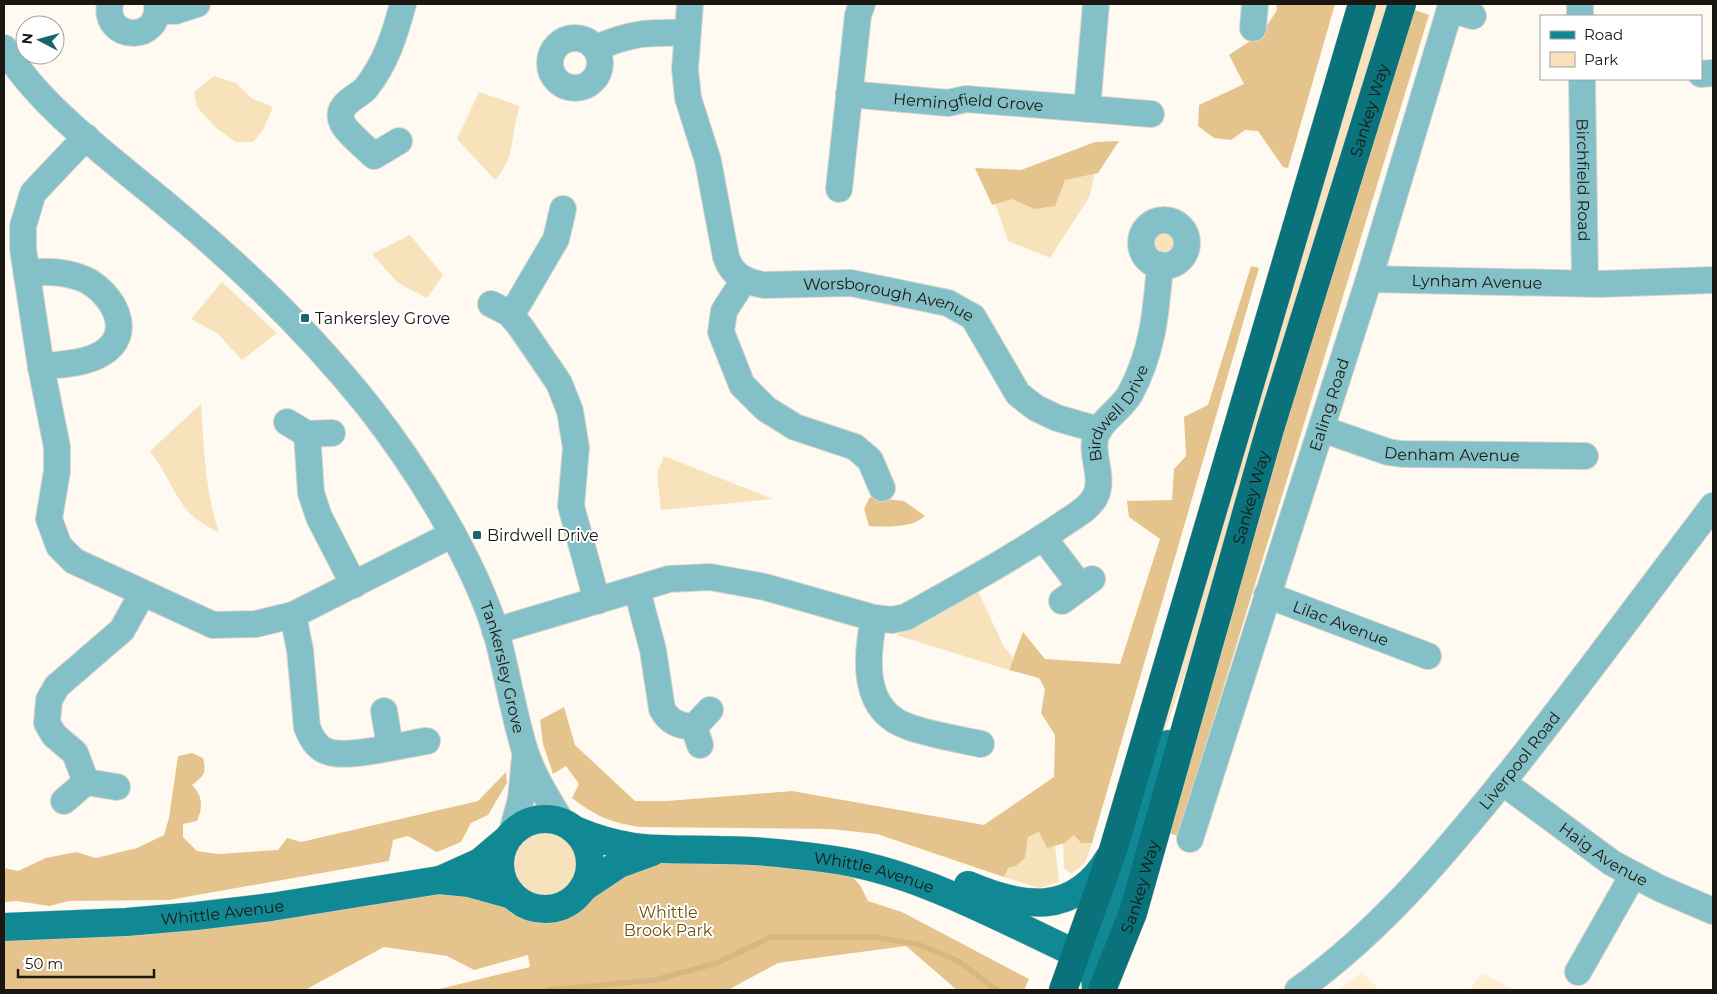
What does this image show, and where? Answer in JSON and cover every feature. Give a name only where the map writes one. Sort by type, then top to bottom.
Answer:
[{"type":"highway","name":"Sankey Way","points":[[1063,990],[1113,850],[1362,4]]},
{"type":"highway","name":"Sankey Way","points":[[1102,990],[1133,913],[1270,429],[1402,4]]},
{"type":"main road","points":[[1076,954],[1090,952],[1098,947],[1105,938],[1170,738],[1202,668]]},
{"type":"main road","points":[[548,818],[568,825],[584,839],[589,851],[590,864],[583,888],[566,904],[549,909],[532,907],[512,895],[504,883],[500,869],[500,854],[509,836],[522,824],[534,819],[548,818]]},
{"type":"main road","name":"Whittle Avenue","points":[[568,825],[613,844],[656,850],[758,851],[830,859],[885,870],[946,893],[1076,954]]},
{"type":"main road","name":"Whittle Avenue","points":[[4,927],[126,922],[196,916],[271,907],[439,880],[480,862],[509,836]]},
{"type":"main road","name":"Whittle Avenue","points":[[583,888],[619,864],[656,850]]},
{"type":"main road","points":[[885,870],[924,866],[996,897],[1020,902],[1045,903],[1068,896],[1086,886],[1102,869],[1113,850]]},
{"type":"main road","name":"Whittle Avenue","points":[[439,880],[469,883],[512,895]]},
{"type":"main road","points":[[1076,954],[1085,959],[1091,967],[1096,977],[1096,990]]},
{"type":"street","points":[[110,4],[112,22],[124,32],[131,33],[146,30],[156,18],[157,7],[175,11],[198,4]]},
{"type":"street","points":[[399,140],[374,156],[342,123],[341,111],[347,101],[359,96],[379,72],[397,28],[403,4]]},
{"type":"street","points":[[690,4],[686,33],[685,69],[688,98],[708,161],[726,257],[729,266],[744,280],[724,311],[721,332],[742,385],[766,409],[795,427],[855,447],[870,460],[882,488]]},
{"type":"street","points":[[839,189],[858,15],[862,4]]},
{"type":"street","points":[[1087,109],[1096,4]]},
{"type":"street","name":"Ealing Road","points":[[1199,828],[1267,595],[1369,279],[1450,9],[1473,16]]},
{"type":"street","points":[[596,48],[622,37],[645,32],[686,33]]},
{"type":"street","name":"Tankersley Grove","points":[[4,48],[32,88],[86,137],[238,265],[295,323],[369,408],[413,471],[453,534],[495,631],[525,752],[536,778],[568,825]]},
{"type":"street","name":"Birchfield Road","points":[[1582,80],[1585,283]]},
{"type":"street","name":"Hemingfield Grove","points":[[849,94],[948,104],[966,100],[1151,114]]},
{"type":"street","points":[[86,137],[33,193],[23,226],[22,249],[41,367],[58,447],[57,471],[49,519],[54,538],[59,546],[74,561],[198,619],[220,626],[256,624],[292,615],[453,534]]},
{"type":"street","points":[[563,209],[556,239],[522,296],[500,309],[559,383],[570,411],[576,448],[571,506],[597,601]]},
{"type":"street","name":"Birdwell Drive","points":[[495,631],[638,590],[669,579],[710,577],[765,587],[874,618],[892,620],[906,617],[1044,538],[1090,506],[1096,496],[1100,477],[1095,446],[1099,430],[1119,411],[1130,394],[1149,352],[1155,328],[1160,266]]},
{"type":"street","points":[[27,274],[57,272],[84,280],[107,296],[119,318],[116,339],[110,348],[101,354],[81,361],[41,367]]},
{"type":"street","name":"Lynham Avenue","points":[[1369,279],[1600,284],[1713,280]]},
{"type":"street","name":"Worsborough Avenue","points":[[744,280],[764,284],[851,283],[948,303],[973,317],[1018,394],[1036,408],[1057,418],[1099,430]]},
{"type":"street","name":"Denham Avenue","points":[[1322,429],[1388,452],[1402,454],[1585,457]]},
{"type":"street","points":[[308,430],[310,492],[319,517],[354,585]]},
{"type":"street","name":"Liverpool Road","points":[[1298,990],[1362,937],[1414,888],[1456,840],[1555,716],[1713,506]]},
{"type":"street","points":[[1044,538],[1078,589]]},
{"type":"street","points":[[638,590],[652,650],[662,709],[666,716],[674,722],[701,727]]},
{"type":"street","points":[[86,782],[75,753],[70,746],[54,735],[47,723],[49,700],[57,686],[122,630],[142,594]]},
{"type":"street","name":"Lilac Avenue","points":[[1267,595],[1422,647]]},
{"type":"street","points":[[292,615],[300,650],[307,727],[315,742],[328,752],[337,754],[426,741]]},
{"type":"street","points":[[874,618],[869,640],[867,670],[874,695],[880,706],[888,715],[909,727],[982,747]]},
{"type":"street","points":[[384,712],[390,747]]},
{"type":"street","name":"Tankersley Grove","points":[[509,836],[524,785],[525,752]]},
{"type":"street","points":[[64,801],[86,782],[117,787]]},
{"type":"street","name":"Haig Avenue","points":[[1502,782],[1612,863],[1633,875],[1713,911]]},
{"type":"street","points":[[1578,972],[1633,875]]},
{"type":"shaded area","points":[[1362,972],[1379,990],[1338,990]]},
{"type":"shaded area","points":[[1482,973],[1514,990],[1470,990]]},
{"type":"green space","points":[[1276,4],[1335,4],[1288,168],[1283,167],[1258,131],[1245,130],[1231,140],[1214,138],[1198,126],[1199,105],[1244,84],[1229,55],[1262,33],[1277,10]]},
{"type":"green space","points":[[1372,4],[1391,4],[1190,660],[1158,750],[1153,747]]},
{"type":"green space","points":[[1415,10],[1429,15],[1178,836],[1163,831],[1393,49]]},
{"type":"green space","points":[[214,76],[236,83],[251,98],[273,107],[263,130],[253,142],[236,142],[216,128],[197,107],[194,92]]},
{"type":"green space","points":[[479,92],[520,106],[507,162],[495,180],[457,139]]},
{"type":"green space","points":[[1119,141],[1098,173],[1065,180],[1055,206],[1034,209],[1012,199],[992,205],[975,168],[1021,170],[1095,142]]},
{"type":"green space","points":[[1095,171],[1090,196],[1050,258],[1008,241],[991,191]]},
{"type":"green space","points":[[1163,227],[1174,231],[1178,242],[1174,253],[1163,257],[1152,253],[1148,242],[1152,231]]},
{"type":"green space","points":[[410,235],[443,275],[427,298],[398,283],[372,254]]},
{"type":"green space","points":[[1251,266],[1259,268],[1092,843],[1081,843],[1074,835],[1065,843],[1047,848],[1039,832],[1028,837],[1025,858],[1016,866],[1008,868],[1004,877],[877,834],[831,829],[639,827],[628,825],[603,817],[572,798],[579,784],[566,766],[553,774],[543,744],[540,720],[564,707],[575,745],[635,801],[667,801],[792,791],[984,825],[1054,777],[1055,735],[1041,713],[1045,689],[1039,678],[1009,670],[1023,632],[1045,659],[1120,664],[1160,539],[1129,517],[1127,501],[1172,500],[1174,469],[1186,456],[1184,417],[1208,405]]},
{"type":"green space","points":[[222,282],[277,333],[242,360],[217,333],[191,319]]},
{"type":"green space","points":[[201,404],[208,485],[219,533],[200,522],[188,512],[150,451]]},
{"type":"green space","points":[[664,456],[773,499],[661,510],[657,473]]},
{"type":"green space","points":[[870,497],[904,501],[925,516],[906,525],[869,526],[864,509]]},
{"type":"green space","points":[[976,587],[1004,647],[1013,657],[1009,670],[896,635]]},
{"type":"green space","points":[[192,753],[203,758],[204,763],[203,774],[192,785],[198,793],[201,806],[197,821],[183,824],[183,837],[197,851],[218,854],[278,850],[287,838],[301,842],[478,801],[506,772],[507,783],[488,815],[471,823],[461,842],[437,852],[408,836],[393,840],[389,861],[169,900],[69,901],[49,906],[17,901],[4,902],[4,868],[18,871],[46,858],[76,852],[96,858],[137,848],[164,835],[169,818],[178,756]]},
{"type":"green space","points":[[539,831],[551,831],[568,840],[575,851],[577,863],[575,875],[568,886],[551,895],[539,895],[527,890],[518,881],[513,869],[513,857],[518,845],[527,836]]},
{"type":"green space","points":[[1040,832],[1047,847],[1055,846],[1059,882],[1039,888],[1004,877],[1008,868],[1016,866],[1025,858],[1028,837]]},
{"type":"green space","points":[[1074,835],[1081,843],[1092,843],[1085,863],[1071,874],[1064,868],[1063,843]]},
{"type":"green space","name":"Whittle Brook Park","points":[[656,854],[848,872],[860,885],[868,901],[902,912],[1029,979],[1024,990],[957,990],[906,946],[778,963],[728,990],[435,990],[530,967],[528,955],[474,970],[447,956],[384,947],[305,990],[4,990],[4,937],[196,921],[223,927],[249,914],[431,887],[498,895],[525,908],[542,913],[563,913],[578,905],[589,891]]},
{"type":"waterway","points":[[548,990],[655,980],[717,963],[771,937],[874,937],[917,944],[958,961],[997,990]]},
{"type":"place","name":"Tankersley Grove","points":[[305,318]]},
{"type":"place","name":"Birdwell Drive","points":[[477,535]]}]
